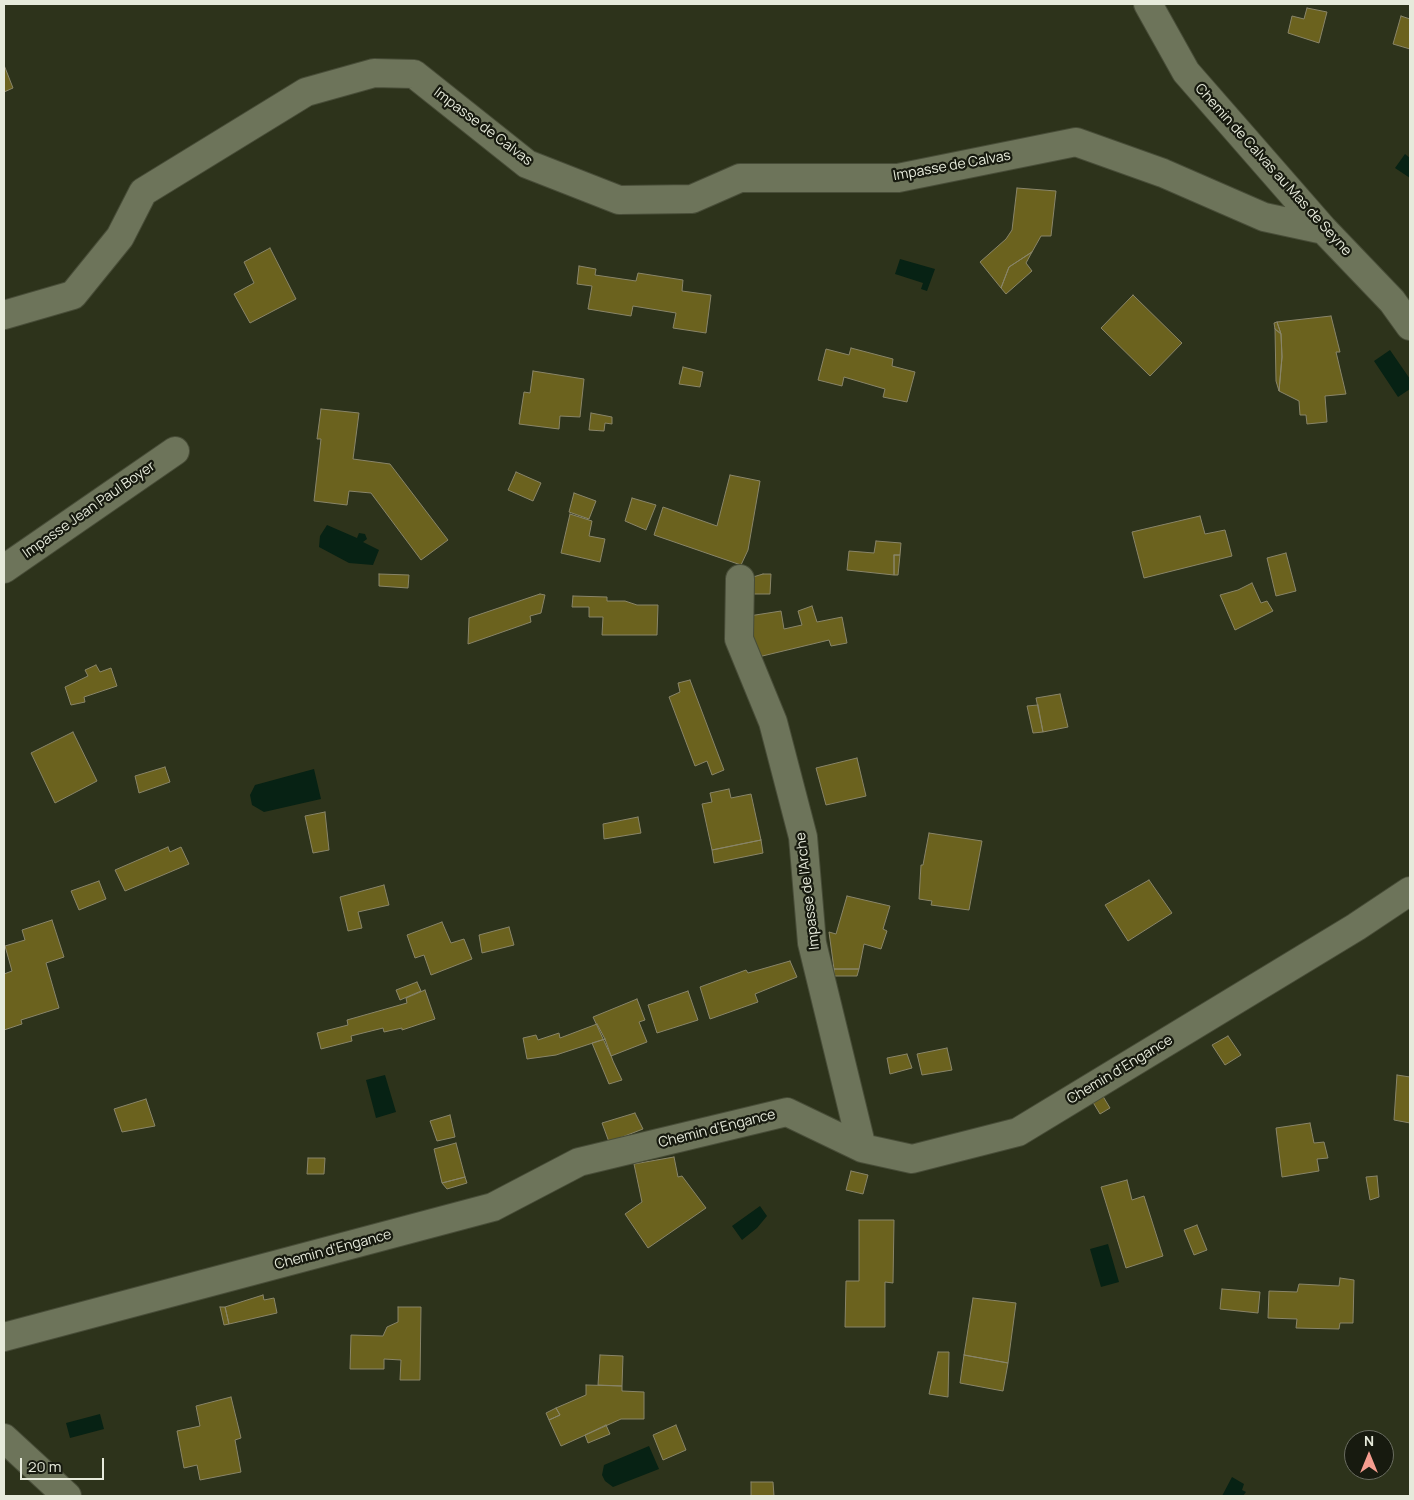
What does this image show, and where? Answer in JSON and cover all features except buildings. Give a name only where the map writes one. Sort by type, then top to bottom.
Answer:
[{"type":"street","name":"Chemin de Calvas au Mas de Seyne","points":[[1148,4],[1186,72],[1324,230],[1392,301],[1410,326]]},
{"type":"street","name":"Impasse de Calvas","points":[[4,315],[73,295],[120,236],[143,192],[306,92],[374,73],[414,74],[527,164],[619,200],[692,199],[740,178],[898,178],[1076,142],[1163,172],[1264,217],[1324,230]]},
{"type":"street","name":"Impasse Jean Paul Boyer","points":[[4,569],[175,451]]},
{"type":"street","name":"Impasse de l'Arche","points":[[740,579],[739,639],[772,722],[803,837],[812,943],[862,1148]]},
{"type":"street","name":"Chemin d'Engance","points":[[4,1337],[493,1207],[579,1162],[787,1112],[862,1148],[912,1159],[1018,1132],[1356,927],[1410,891]]},
{"type":"street","points":[[4,1438],[68,1496]]},
{"type":"shaded area","points":[[1405,154],[1410,158],[1410,178],[1395,168]]},
{"type":"shaded area","points":[[900,259],[935,269],[927,291],[921,289],[923,283],[895,274]]},
{"type":"shaded area","points":[[1390,350],[1410,379],[1410,389],[1398,397],[1374,361]]},
{"type":"shaded area","points":[[327,525],[357,538],[359,533],[365,534],[367,539],[363,542],[379,550],[373,565],[349,563],[319,547],[320,536]]},
{"type":"shaded area","points":[[314,769],[321,799],[264,812],[252,805],[250,795],[255,785]]},
{"type":"shaded area","points":[[385,1075],[396,1112],[376,1118],[366,1080]]},
{"type":"shaded area","points":[[760,1206],[767,1216],[757,1228],[742,1240],[732,1226]]},
{"type":"shaded area","points":[[1108,1244],[1119,1282],[1101,1287],[1090,1249]]},
{"type":"shaded area","points":[[100,1414],[104,1429],[70,1438],[66,1423]]},
{"type":"shaded area","points":[[649,1446],[659,1469],[613,1487],[605,1481],[602,1475],[604,1465]]},
{"type":"shaded area","points":[[1232,1477],[1244,1484],[1242,1490],[1246,1492],[1243,1496],[1222,1496]]}]
